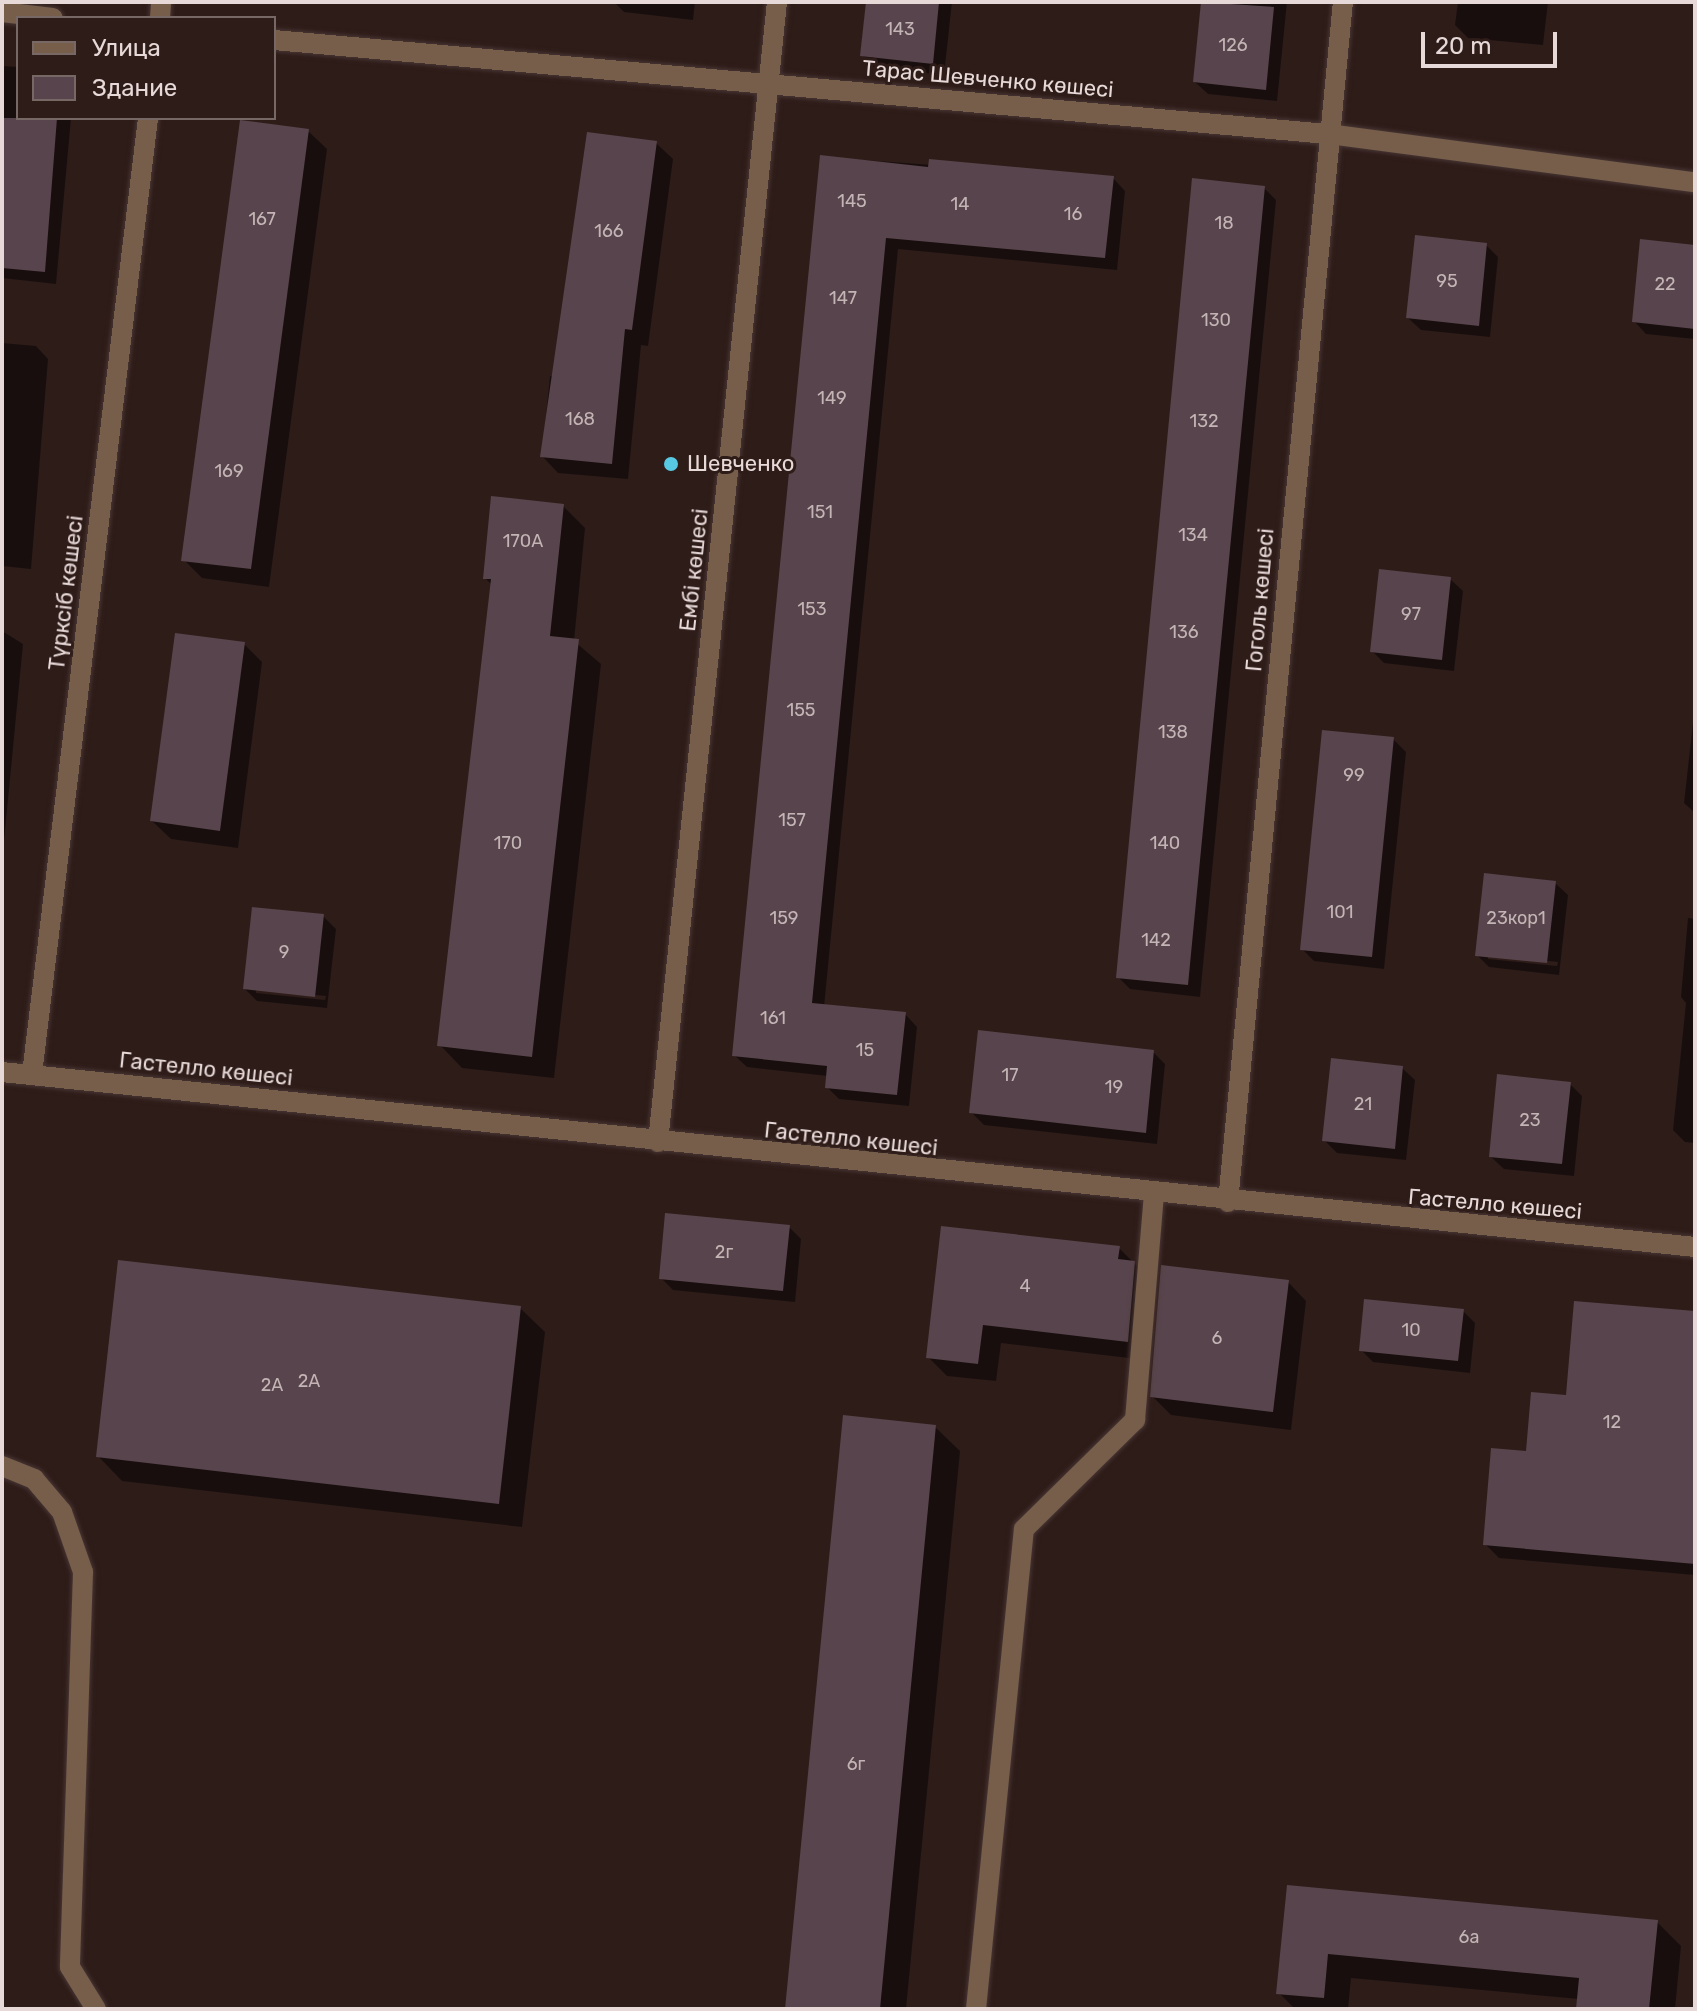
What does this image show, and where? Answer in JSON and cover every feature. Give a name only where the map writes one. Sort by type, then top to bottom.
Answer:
[{"type":"street","name":"Ембі көшесі","points":[[658,1142],[777,2]]},
{"type":"street","name":"Гоголь көшесі","points":[[1228,1202],[1343,2]]},
{"type":"street","points":[[2,12],[36,16]]},
{"type":"street","name":"Тарас Шевченко көшесі","points":[[276,40],[1328,134],[1695,182]]},
{"type":"street","name":"Түрксіб көшесі","points":[[32,1074],[148,120]]},
{"type":"street","name":"Гастелло көшесі","points":[[2,1072],[1228,1202],[1695,1247]]},
{"type":"street","points":[[976,2009],[1024,1529],[1135,1420],[1154,1194]]},
{"type":"street","points":[[2,1466],[34,1479],[62,1512],[83,1572],[70,1967],[96,2009]]},
{"type":"building","points":[[866,2],[939,2],[933,64],[860,56]]},
{"type":"building","points":[[1201,2],[1274,7],[1266,90],[1193,82]]},
{"type":"building","points":[[2,118],[57,120],[45,272],[2,268]]},
{"type":"building","points":[[240,120],[309,129],[251,569],[181,561]]},
{"type":"building","points":[[587,132],[657,141],[632,330],[625,329],[612,464],[540,457]]},
{"type":"building","points":[[820,155],[928,167],[929,159],[1114,176],[1105,258],[886,238],[812,1003],[906,1012],[897,1095],[825,1088],[827,1066],[732,1056]]},
{"type":"building","points":[[1192,178],[1265,186],[1188,985],[1116,978]]},
{"type":"building","points":[[1415,235],[1487,243],[1479,326],[1406,318]]},
{"type":"building","points":[[1640,239],[1695,245],[1695,329],[1632,322]]},
{"type":"building","points":[[491,496],[564,504],[550,636],[579,639],[532,1057],[437,1046],[491,579],[483,579]]},
{"type":"building","points":[[1379,569],[1451,577],[1442,660],[1370,652]]},
{"type":"building","points":[[175,633],[245,642],[220,831],[150,821]]},
{"type":"building","points":[[1322,730],[1394,737],[1372,957],[1300,950]]},
{"type":"building","points":[[1484,873],[1556,881],[1547,963],[1475,956]]},
{"type":"building","points":[[252,907],[324,914],[315,997],[243,989]]},
{"type":"building","points":[[978,1030],[1154,1050],[1146,1133],[969,1113]]},
{"type":"building","points":[[1331,1058],[1403,1066],[1395,1149],[1322,1141]]},
{"type":"building","points":[[1497,1074],[1571,1082],[1562,1164],[1489,1157]]},
{"type":"building","points":[[665,1213],[790,1225],[783,1291],[659,1279]]},
{"type":"building","points":[[941,1226],[1120,1246],[1118,1259],[1135,1261],[1128,1342],[983,1325],[978,1364],[926,1358]]},
{"type":"building","points":[[118,1260],[521,1306],[499,1504],[96,1457]]},
{"type":"building","points":[[1161,1265],[1289,1280],[1273,1412],[1150,1397]]},
{"type":"building","points":[[1364,1299],[1464,1309],[1458,1361],[1359,1351]]},
{"type":"building","points":[[1574,1301],[1695,1311],[1695,1564],[1483,1545],[1491,1448],[1526,1451],[1531,1392],[1566,1395]]},
{"type":"building","points":[[843,1415],[936,1425],[880,2009],[785,2009]]},
{"type":"building","points":[[1287,1885],[1658,1920],[1649,2009],[1576,2009],[1579,1978],[1328,1954],[1324,1998],[1276,1994]]},
{"type":"place","name":"Шевченко","points":[[671,464]]}]
